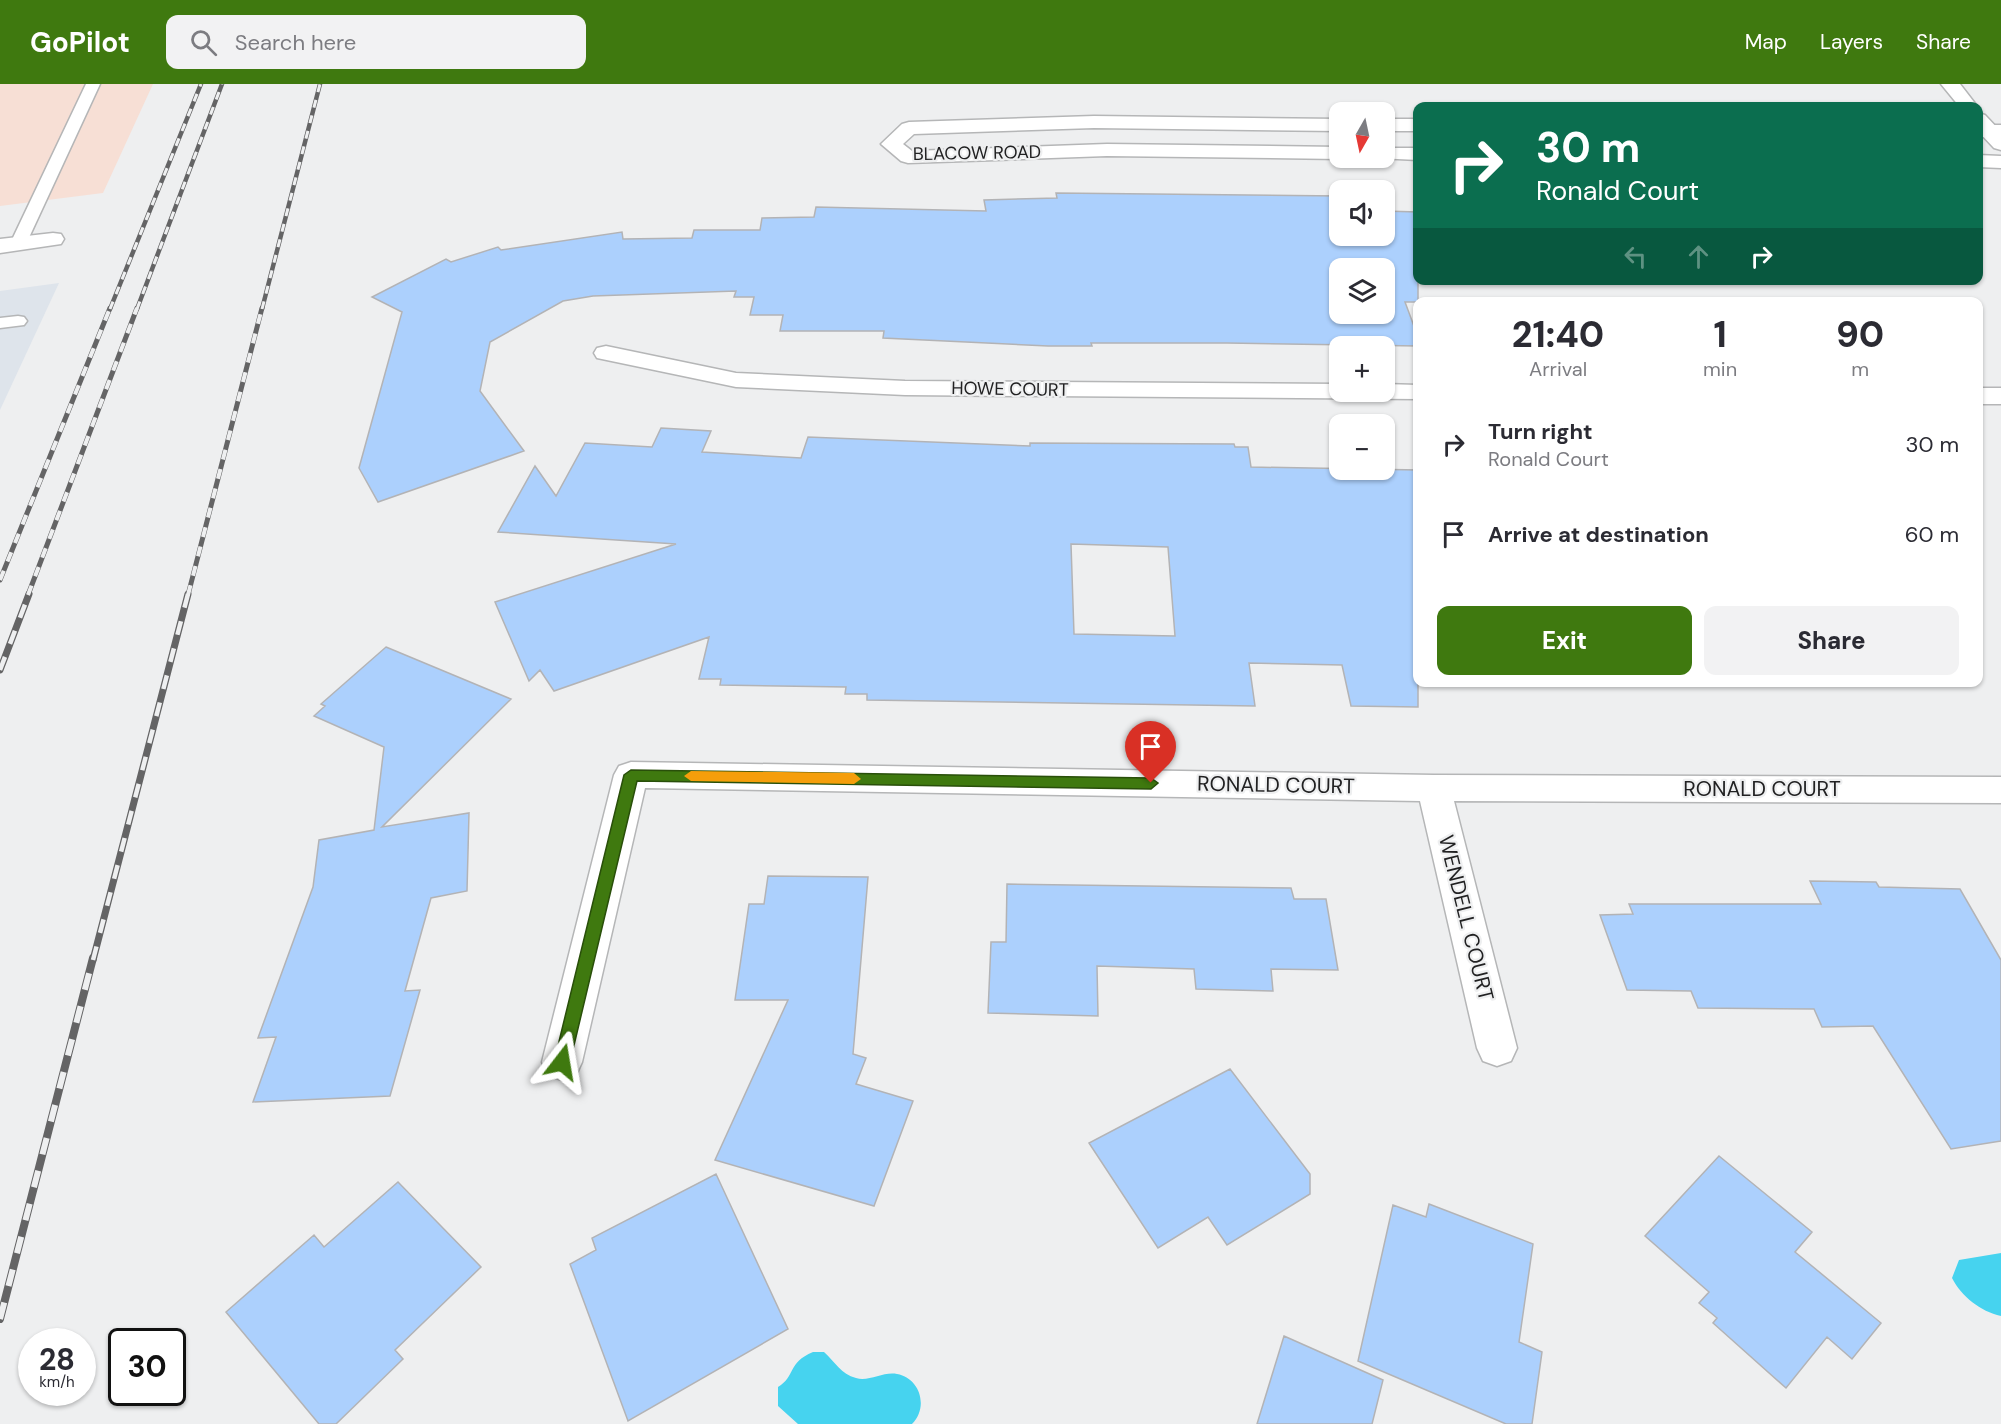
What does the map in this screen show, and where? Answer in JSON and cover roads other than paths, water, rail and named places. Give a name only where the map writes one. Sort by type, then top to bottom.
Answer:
[{"type":"street","points":[[1950,84],[1965,102]]},
{"type":"street","name":"BLACOW ROAD","points":[[1329,125],[1094,122],[909,128],[891,144],[908,157],[1107,150],[1329,153]]},
{"type":"street","points":[[1395,125],[1413,125]]},
{"type":"street","points":[[1395,154],[1413,154]]},
{"type":"street","points":[[1983,161],[2001,162]]},
{"type":"street","points":[[9,245],[53,239]]},
{"type":"street","name":"HOWE COURT","points":[[606,353],[736,380],[905,388],[1413,392]]},
{"type":"street","points":[[1983,396],[2001,396]]},
{"type":"street","name":"RONALD COURT","points":[[562,1062],[631,775],[1434,788],[2001,790]]},
{"type":"street","name":"WENDELL COURT","points":[[1434,788],[1497,1048]]},
{"type":"lane","points":[[9,245],[93,84]]},
{"type":"lane","points":[[0,323],[18,321]]},
{"type":"water","points":[[2001,1253],[2001,1316],[1986,1311],[1972,1302],[1952,1278],[1959,1260]]},
{"type":"water","points":[[813,1352],[824,1352],[842,1371],[856,1378],[866,1379],[892,1373],[905,1377],[911,1381],[920,1394],[920,1410],[917,1417],[912,1424],[798,1424],[778,1406],[778,1387],[784,1383],[799,1361]]},
{"type":"railway","points":[[110,309],[201,84]]},
{"type":"railway","points":[[137,309],[222,84]]},
{"type":"railway","points":[[262,309],[320,84]]},
{"type":"railway","points":[[0,580],[110,308]]},
{"type":"railway","points":[[28,595],[137,308]]},
{"type":"railway","points":[[188,595],[262,308]]},
{"type":"railway","points":[[0,670],[29,594]]},
{"type":"railway","points":[[93,960],[188,594]]},
{"type":"railway","points":[[0,1319],[93,958]]}]
